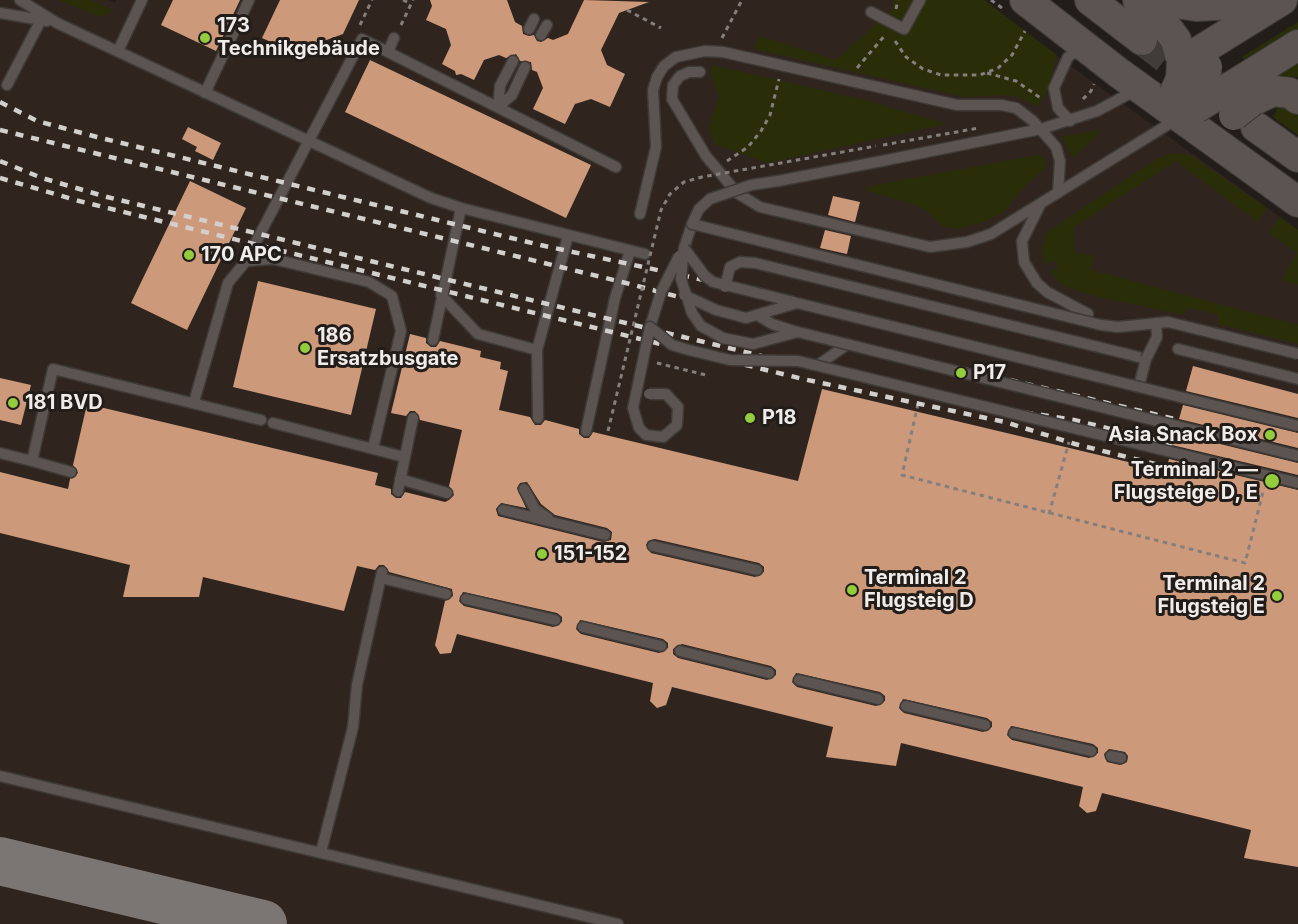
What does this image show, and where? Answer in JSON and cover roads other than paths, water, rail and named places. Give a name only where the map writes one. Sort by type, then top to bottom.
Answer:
[{"type":"street","points":[[1090,0],[1142,40]]},
{"type":"street","points":[[1138,0],[1160,19],[1190,57],[1186,111]]},
{"type":"street","points":[[1157,0],[1196,6],[1281,1]]},
{"type":"street","points":[[1190,57],[1281,1]]},
{"type":"street","points":[[1026,13],[1085,47],[1186,111],[1298,202]]},
{"type":"street","points":[[1246,105],[1298,45]]},
{"type":"street","points":[[1186,111],[1190,57]]},
{"type":"street","points":[[1186,111],[1246,105],[1273,91],[1290,93],[1298,99]]},
{"type":"street","points":[[1246,105],[1298,158]]},
{"type":"lane","points":[[19,0],[57,23],[398,184],[461,208],[645,254]]},
{"type":"lane","points":[[117,51],[142,0]]},
{"type":"lane","points":[[205,93],[249,0]]},
{"type":"lane","points":[[871,12],[904,29],[920,0]]},
{"type":"lane","points":[[0,12],[57,23]]},
{"type":"lane","points":[[7,85],[41,20]]},
{"type":"lane","points":[[388,52],[394,38]]},
{"type":"lane","points":[[194,402],[228,283],[246,261],[362,39],[616,166]]},
{"type":"lane","points":[[1070,121],[1058,108],[1054,88],[1068,57],[1073,51],[1085,47]]},
{"type":"lane","points":[[639,214],[656,147],[657,117],[653,90],[664,66],[688,52],[715,51],[957,105],[1011,106],[1041,129],[1050,138],[1059,154],[1058,193]]},
{"type":"lane","points":[[498,107],[500,86],[513,61]]},
{"type":"lane","points":[[498,107],[512,95],[525,67]]},
{"type":"lane","points":[[700,72],[689,72],[680,76],[673,85],[672,99],[715,167],[737,193],[760,207],[930,247],[982,238],[1149,137],[1186,111]]},
{"type":"lane","points":[[798,332],[753,344],[730,341],[701,326],[684,295],[680,269],[692,224],[705,203],[733,189],[1041,129],[1097,111],[1186,111]]},
{"type":"lane","points":[[1149,137],[1186,111]]},
{"type":"lane","points":[[1040,204],[1022,241],[1024,262],[1037,283],[1047,292],[1089,314]]},
{"type":"lane","points":[[433,340],[461,208]]},
{"type":"lane","points":[[692,224],[1101,325],[1118,327],[1156,323],[1183,325],[1298,354]]},
{"type":"lane","points":[[538,418],[537,350],[568,236]]},
{"type":"lane","points":[[684,248],[705,276],[725,287],[1298,426]]},
{"type":"lane","points":[[649,394],[666,394],[678,407],[680,416],[677,425],[663,437],[646,435],[639,428],[633,408],[650,327],[661,292],[684,248]]},
{"type":"lane","points":[[586,430],[615,298],[630,251]]},
{"type":"lane","points":[[246,261],[273,259],[358,279],[369,282],[392,296],[401,331],[373,448]]},
{"type":"lane","points":[[725,287],[730,267],[740,262],[755,263],[1146,359]]},
{"type":"lane","points":[[441,295],[478,334],[537,350]]},
{"type":"lane","points":[[684,295],[716,310],[752,319],[796,303]]},
{"type":"lane","points":[[759,316],[772,324],[798,332],[1298,456]]},
{"type":"lane","points":[[1139,386],[1146,359],[1157,337],[1156,323]]},
{"type":"lane","points":[[650,327],[672,345],[730,360],[798,361],[818,365],[1298,483]]},
{"type":"lane","points":[[818,365],[848,344]]},
{"type":"lane","points":[[1178,349],[1298,379]]},
{"type":"lane","points":[[32,461],[53,369],[261,420]]},
{"type":"lane","points":[[398,491],[413,418]]},
{"type":"lane","points":[[273,423],[404,457]]},
{"type":"lane","points":[[0,453],[71,472]]},
{"type":"lane","points":[[400,478],[447,493]]},
{"type":"lane","points":[[524,489],[535,509],[553,522]]},
{"type":"lane","points":[[503,510],[605,535]]},
{"type":"lane","points":[[653,546],[757,570]]},
{"type":"lane","points":[[321,852],[353,727],[357,685],[382,575],[446,594]]},
{"type":"lane","points":[[466,599],[555,621]]},
{"type":"lane","points":[[584,627],[661,646]]},
{"type":"lane","points":[[680,651],[769,673]]},
{"type":"lane","points":[[799,680],[878,699]]},
{"type":"lane","points":[[906,706],[985,725]]},
{"type":"lane","points":[[1014,733],[1091,751]]},
{"type":"lane","points":[[0,776],[618,924]]},
{"type":"tunnel","points":[[1142,40],[1197,82]]},
{"type":"railway","points":[[0,102],[37,121],[97,137],[540,245],[737,287],[1185,395]]},
{"type":"railway","points":[[0,130],[630,284],[841,340],[1179,420]]},
{"type":"railway","points":[[0,161],[42,178],[107,197],[807,367],[977,405],[1074,420],[1172,444]]},
{"type":"railway","points":[[0,178],[79,201],[803,379],[1005,422],[1075,444],[1167,467]]},
{"type":"place","name":"173 Technikgebäude","points":[[205,38]]},
{"type":"place","name":"170 APC","points":[[189,255]]},
{"type":"place","name":"186 Ersatzbusgate","points":[[305,348]]},
{"type":"place","name":"P17","points":[[961,373]]},
{"type":"place","name":"181 BVD","points":[[13,403]]},
{"type":"place","name":"P18","points":[[750,418]]},
{"type":"place","name":"Asia Snack Box","points":[[1270,435]]},
{"type":"place","name":"Terminal 2 — Flugsteige D, E","points":[[1272,481]]},
{"type":"place","name":"151-152","points":[[542,554]]},
{"type":"place","name":"Terminal 2 Flugsteig D","points":[[852,590]]},
{"type":"place","name":"Terminal 2 Flugsteig E","points":[[1277,596]]}]
